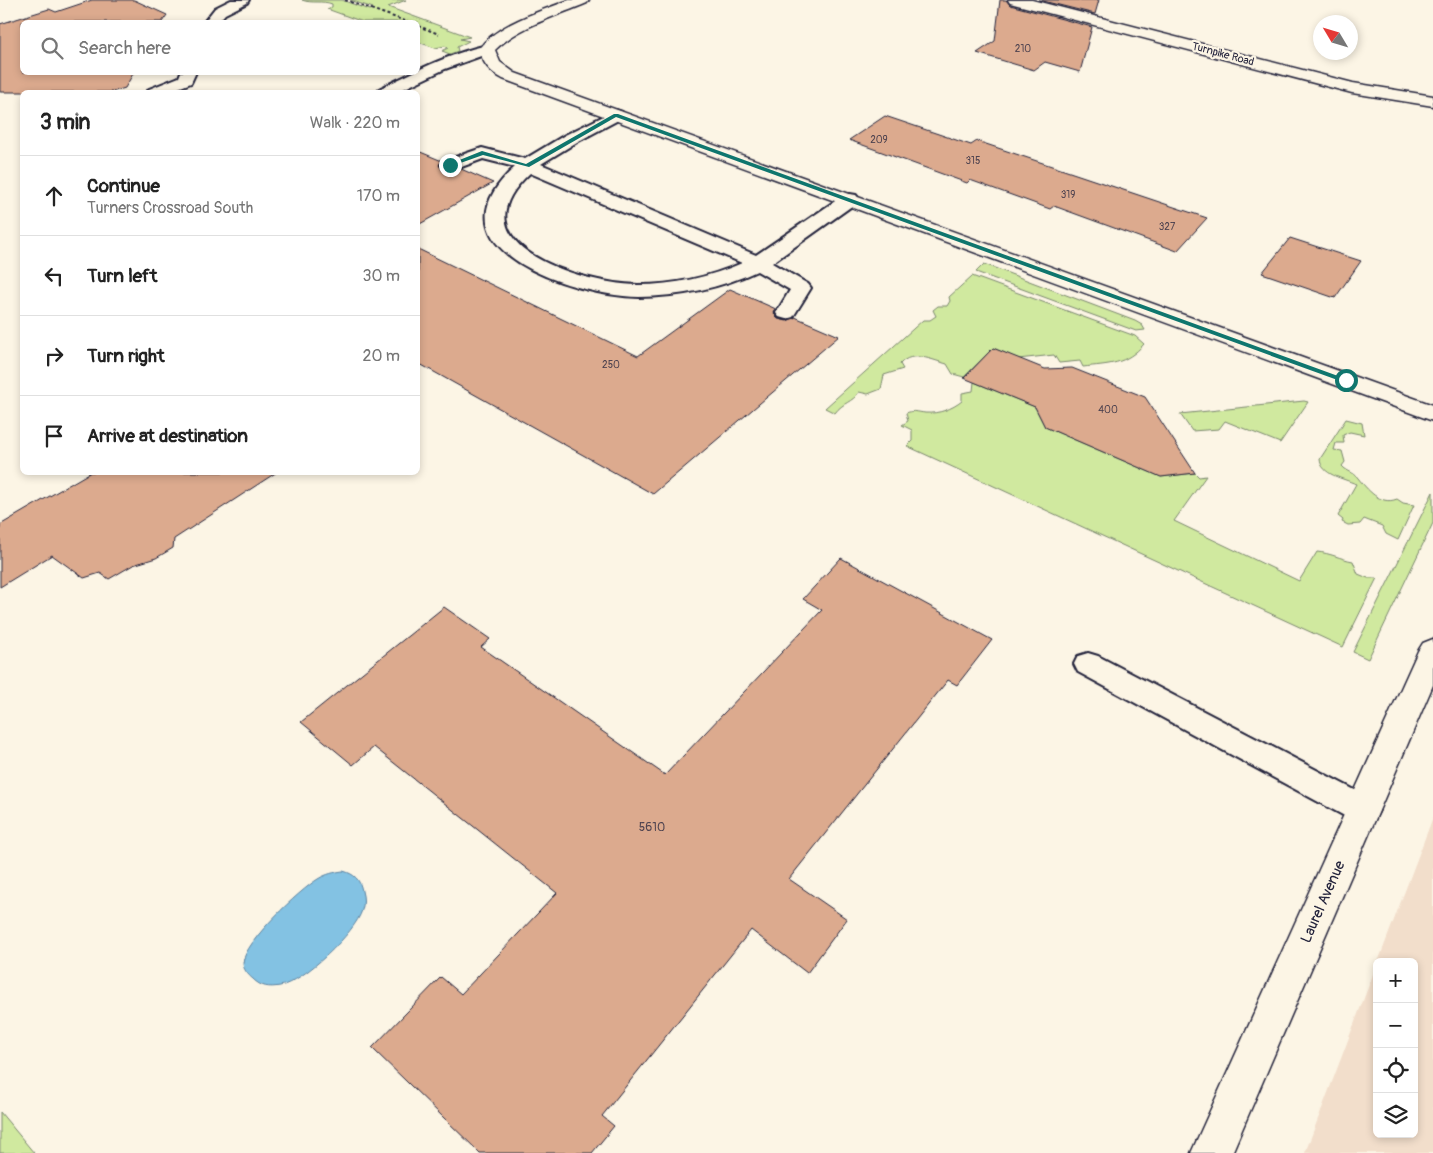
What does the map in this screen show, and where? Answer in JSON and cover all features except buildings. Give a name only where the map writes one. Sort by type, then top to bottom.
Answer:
[{"type":"street","points":[[582,0],[492,42],[487,49],[490,61],[496,69],[508,76],[850,199],[1433,413]]},
{"type":"street","name":"Turnpike Road","points":[[1015,0],[1352,88],[1433,101]]},
{"type":"street","name":"Laurel Avenue","points":[[1211,1153],[1433,651]]},
{"type":"lane","points":[[213,20],[220,11],[242,0]]},
{"type":"lane","points":[[389,90],[440,66],[487,49]]},
{"type":"lane","points":[[160,90],[186,80],[188,75]]},
{"type":"lane","points":[[616,115],[527,166],[504,190],[496,207],[495,225],[501,238],[517,253],[547,269],[585,284],[616,289],[655,291],[701,283],[758,263],[850,199]]},
{"type":"lane","points":[[450,165],[482,153],[527,166],[758,263],[801,288],[786,313]]},
{"type":"lane","points":[[1088,664],[1363,810]]},
{"type":"path","points":[[345,0],[402,20]]},
{"type":"shaded area","points":[[1433,817],[1433,1153],[1305,1153],[1373,974],[1373,1138],[1418,1138],[1418,958],[1380,958]]},
{"type":"green space","points":[[302,0],[342,0],[369,10],[373,8],[350,0],[406,0],[388,7],[470,37],[460,39],[469,41],[457,47],[458,51],[450,54],[442,51],[448,48],[445,46],[435,48],[420,43],[420,20],[357,20],[327,9],[332,7],[332,4]]},
{"type":"green space","points":[[984,264],[1135,321],[1142,325],[1145,330],[1136,331],[976,272]]},
{"type":"green space","points":[[972,276],[1135,336],[1144,344],[1124,360],[1083,367],[1080,361],[1059,363],[1054,355],[1018,359],[993,348],[964,377],[953,374],[947,364],[922,357],[910,358],[900,364],[903,369],[884,375],[881,389],[868,394],[859,392],[835,413],[825,408],[923,320],[930,320],[936,316],[933,310],[938,306],[947,306],[950,301],[949,297]]},
{"type":"green space","points":[[974,382],[1035,407],[1045,427],[1161,477],[1195,473],[1199,477],[1206,476],[1174,521],[1299,581],[1317,552],[1353,561],[1358,574],[1368,578],[1377,578],[1343,647],[907,446],[912,441],[912,430],[902,425],[908,421],[906,413],[913,411],[935,413],[950,409],[962,401],[962,393],[973,391]]},
{"type":"green space","points":[[1308,402],[1280,443],[1225,421],[1219,429],[1192,431],[1180,414]]},
{"type":"green space","points":[[1346,419],[1362,423],[1364,435],[1350,432],[1343,435],[1344,443],[1336,443],[1334,450],[1342,451],[1345,462],[1342,466],[1356,476],[1374,495],[1385,500],[1397,499],[1403,503],[1414,505],[1398,540],[1386,534],[1382,526],[1364,519],[1360,524],[1348,525],[1342,522],[1343,520],[1338,516],[1356,484],[1328,472],[1324,469],[1320,459]]},
{"type":"green space","points":[[1433,492],[1433,523],[1368,659],[1353,652]]},
{"type":"green space","points":[[0,1112],[34,1153],[0,1153]]},
{"type":"water","points":[[343,871],[354,876],[358,881],[363,899],[362,910],[350,931],[327,955],[302,976],[280,986],[265,986],[256,982],[246,972],[243,963],[246,954],[262,930],[287,905],[318,879]]},
{"type":"route","points":[[450,165],[482,153],[527,166],[616,115],[1346,380]]}]
